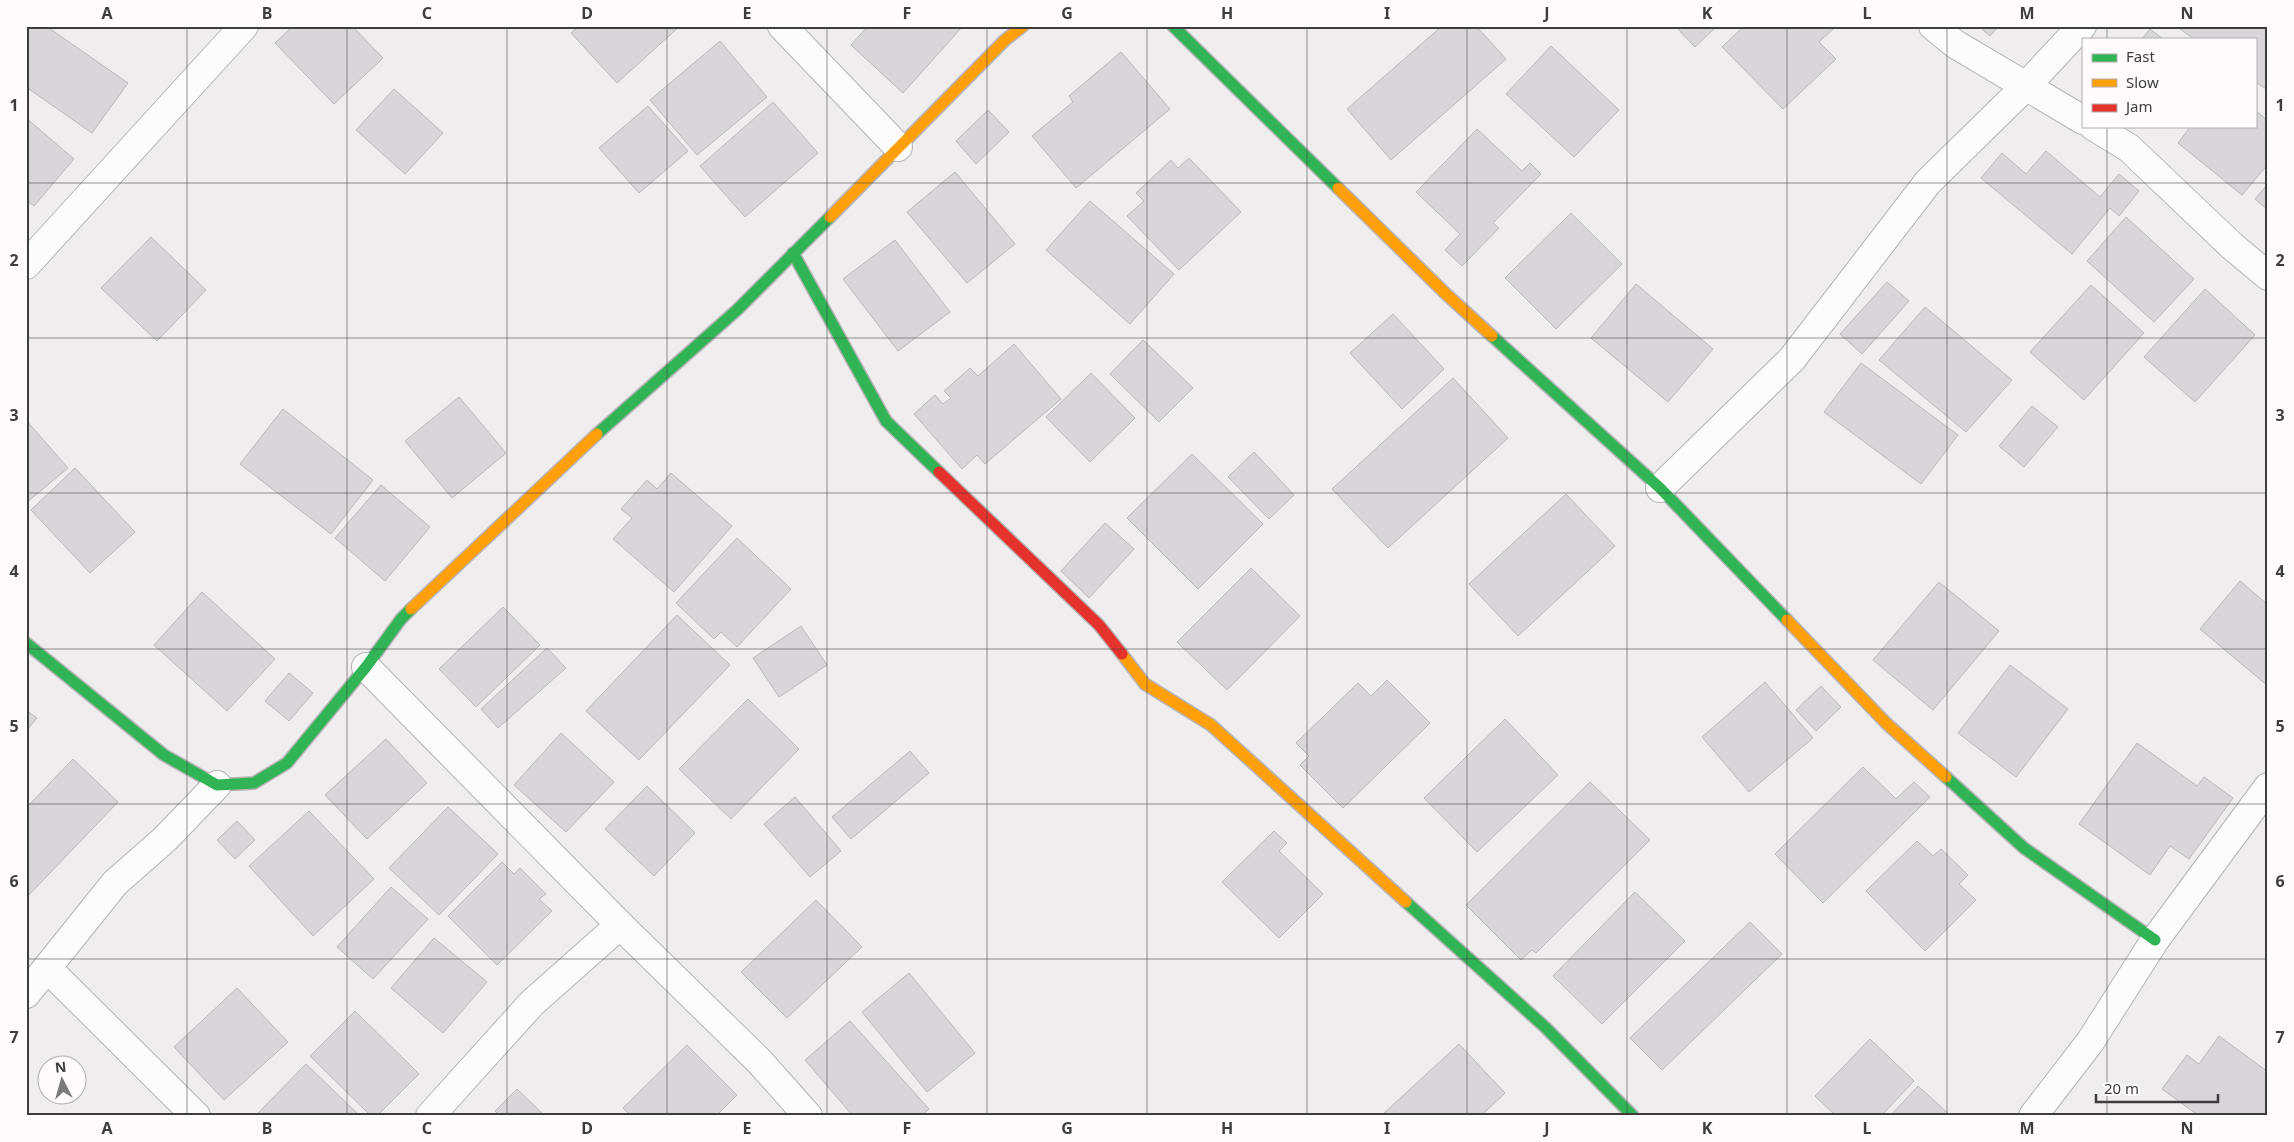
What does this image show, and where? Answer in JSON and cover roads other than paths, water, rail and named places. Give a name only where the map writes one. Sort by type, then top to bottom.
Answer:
[{"type":"street","points":[[26,265],[244,26]]},
{"type":"street","points":[[782,26],[898,147]]},
{"type":"street","points":[[26,643],[164,755],[217,785],[254,783],[287,763],[366,667],[401,619],[581,448],[737,310],[1005,40],[1022,26]]},
{"type":"street","points":[[1173,26],[1446,294],[1660,488],[1901,736],[2024,848],[2155,940]]},
{"type":"street","points":[[1933,26],[1955,44],[2082,119]]},
{"type":"street","points":[[1660,488],[1792,359],[1928,182],[2026,86],[2082,26]]},
{"type":"street","points":[[2096,128],[2129,148],[2232,246],[2268,276]]},
{"type":"street","points":[[793,253],[886,421],[1098,625],[1145,684],[1211,725],[1545,1027],[1633,1116]]},
{"type":"street","points":[[366,667],[620,924],[760,1062],[793,1111]]},
{"type":"street","points":[[26,994],[115,883],[165,839],[217,785]]},
{"type":"street","points":[[2033,1116],[2090,1042],[2155,940],[2268,787]]},
{"type":"street","points":[[430,1116],[532,1003],[620,924]]},
{"type":"street","points":[[48,968],[196,1116]]}]
